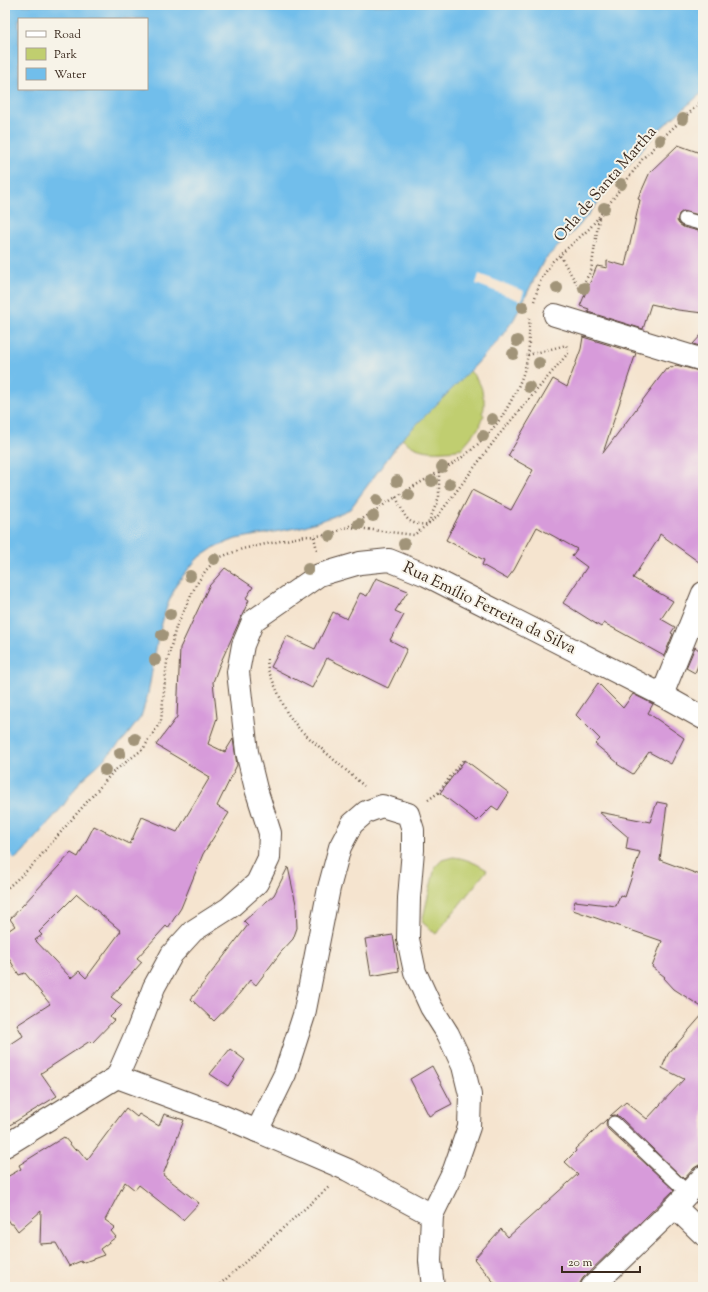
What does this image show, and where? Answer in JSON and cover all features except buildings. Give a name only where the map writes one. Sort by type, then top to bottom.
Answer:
[{"type":"street","points":[[555,315],[703,360]]},
{"type":"street","name":"Rua Emílio Ferreira da Silva","points":[[117,1077],[154,987],[172,954],[193,931],[229,908],[257,883],[269,858],[270,832],[256,789],[247,752],[238,672],[243,645],[253,621],[318,575],[360,563],[389,560],[426,575],[662,695],[703,718]]},
{"type":"street","points":[[662,695],[703,593]]},
{"type":"street","points":[[257,1132],[285,1074],[304,1015],[329,888],[340,847],[352,824],[366,812],[382,806],[408,814],[413,830],[414,850],[409,898],[408,939],[415,972],[431,1007],[448,1034],[463,1066],[470,1095],[469,1127],[454,1170],[432,1215],[430,1261],[433,1287]]},
{"type":"street","points":[[5,1146],[117,1077],[220,1115],[348,1170],[432,1215]]},
{"type":"street","points":[[592,1287],[703,1177]]},
{"type":"street","points":[[681,1200],[703,1234]]},
{"type":"lane","points":[[685,219],[703,224]]},
{"type":"lane","points":[[614,1123],[681,1200]]},
{"type":"path","name":"Orla de Santa Martha","points":[[533,306],[542,279],[554,261],[590,228],[644,157],[703,100]]},
{"type":"path","points":[[560,256],[580,289],[592,271],[599,217]]},
{"type":"path","points":[[5,890],[31,867],[113,772],[143,748],[161,721],[167,662],[176,627],[196,585],[206,570],[218,558],[242,548],[305,536],[314,537],[349,527],[465,456],[497,424],[508,407],[521,379],[528,355],[531,313]]},
{"type":"path","points":[[349,527],[414,535],[437,517],[493,442],[570,352],[566,345],[528,355]]},
{"type":"path","points":[[428,524],[439,497],[439,472]]},
{"type":"path","points":[[396,498],[407,520],[416,525],[428,524]]},
{"type":"path","points":[[267,656],[268,670],[275,688],[287,713],[300,730],[378,799],[382,806]]},
{"type":"path","points":[[408,814],[438,793],[463,760]]},
{"type":"path","points":[[217,1287],[270,1242],[348,1170]]},
{"type":"green space","points":[[470,371],[481,387],[484,398],[484,408],[482,413],[484,415],[480,423],[481,425],[461,449],[426,451],[414,447],[402,439]]},
{"type":"green space","points":[[453,857],[470,861],[487,870],[436,934],[422,922],[435,867],[442,860]]},
{"type":"water","points":[[5,5],[703,5],[703,92],[660,129],[634,158],[578,227],[544,260],[514,319],[498,341],[402,439],[350,509],[332,517],[301,527],[236,539],[215,547],[197,559],[177,583],[167,606],[158,637],[148,694],[141,717],[125,738],[81,780],[63,806],[22,853],[5,867]]},
{"type":"pier","points":[[479,274],[524,291],[521,301],[476,284]]},
{"type":"pier","points":[[5,847],[16,861],[5,869]]}]
